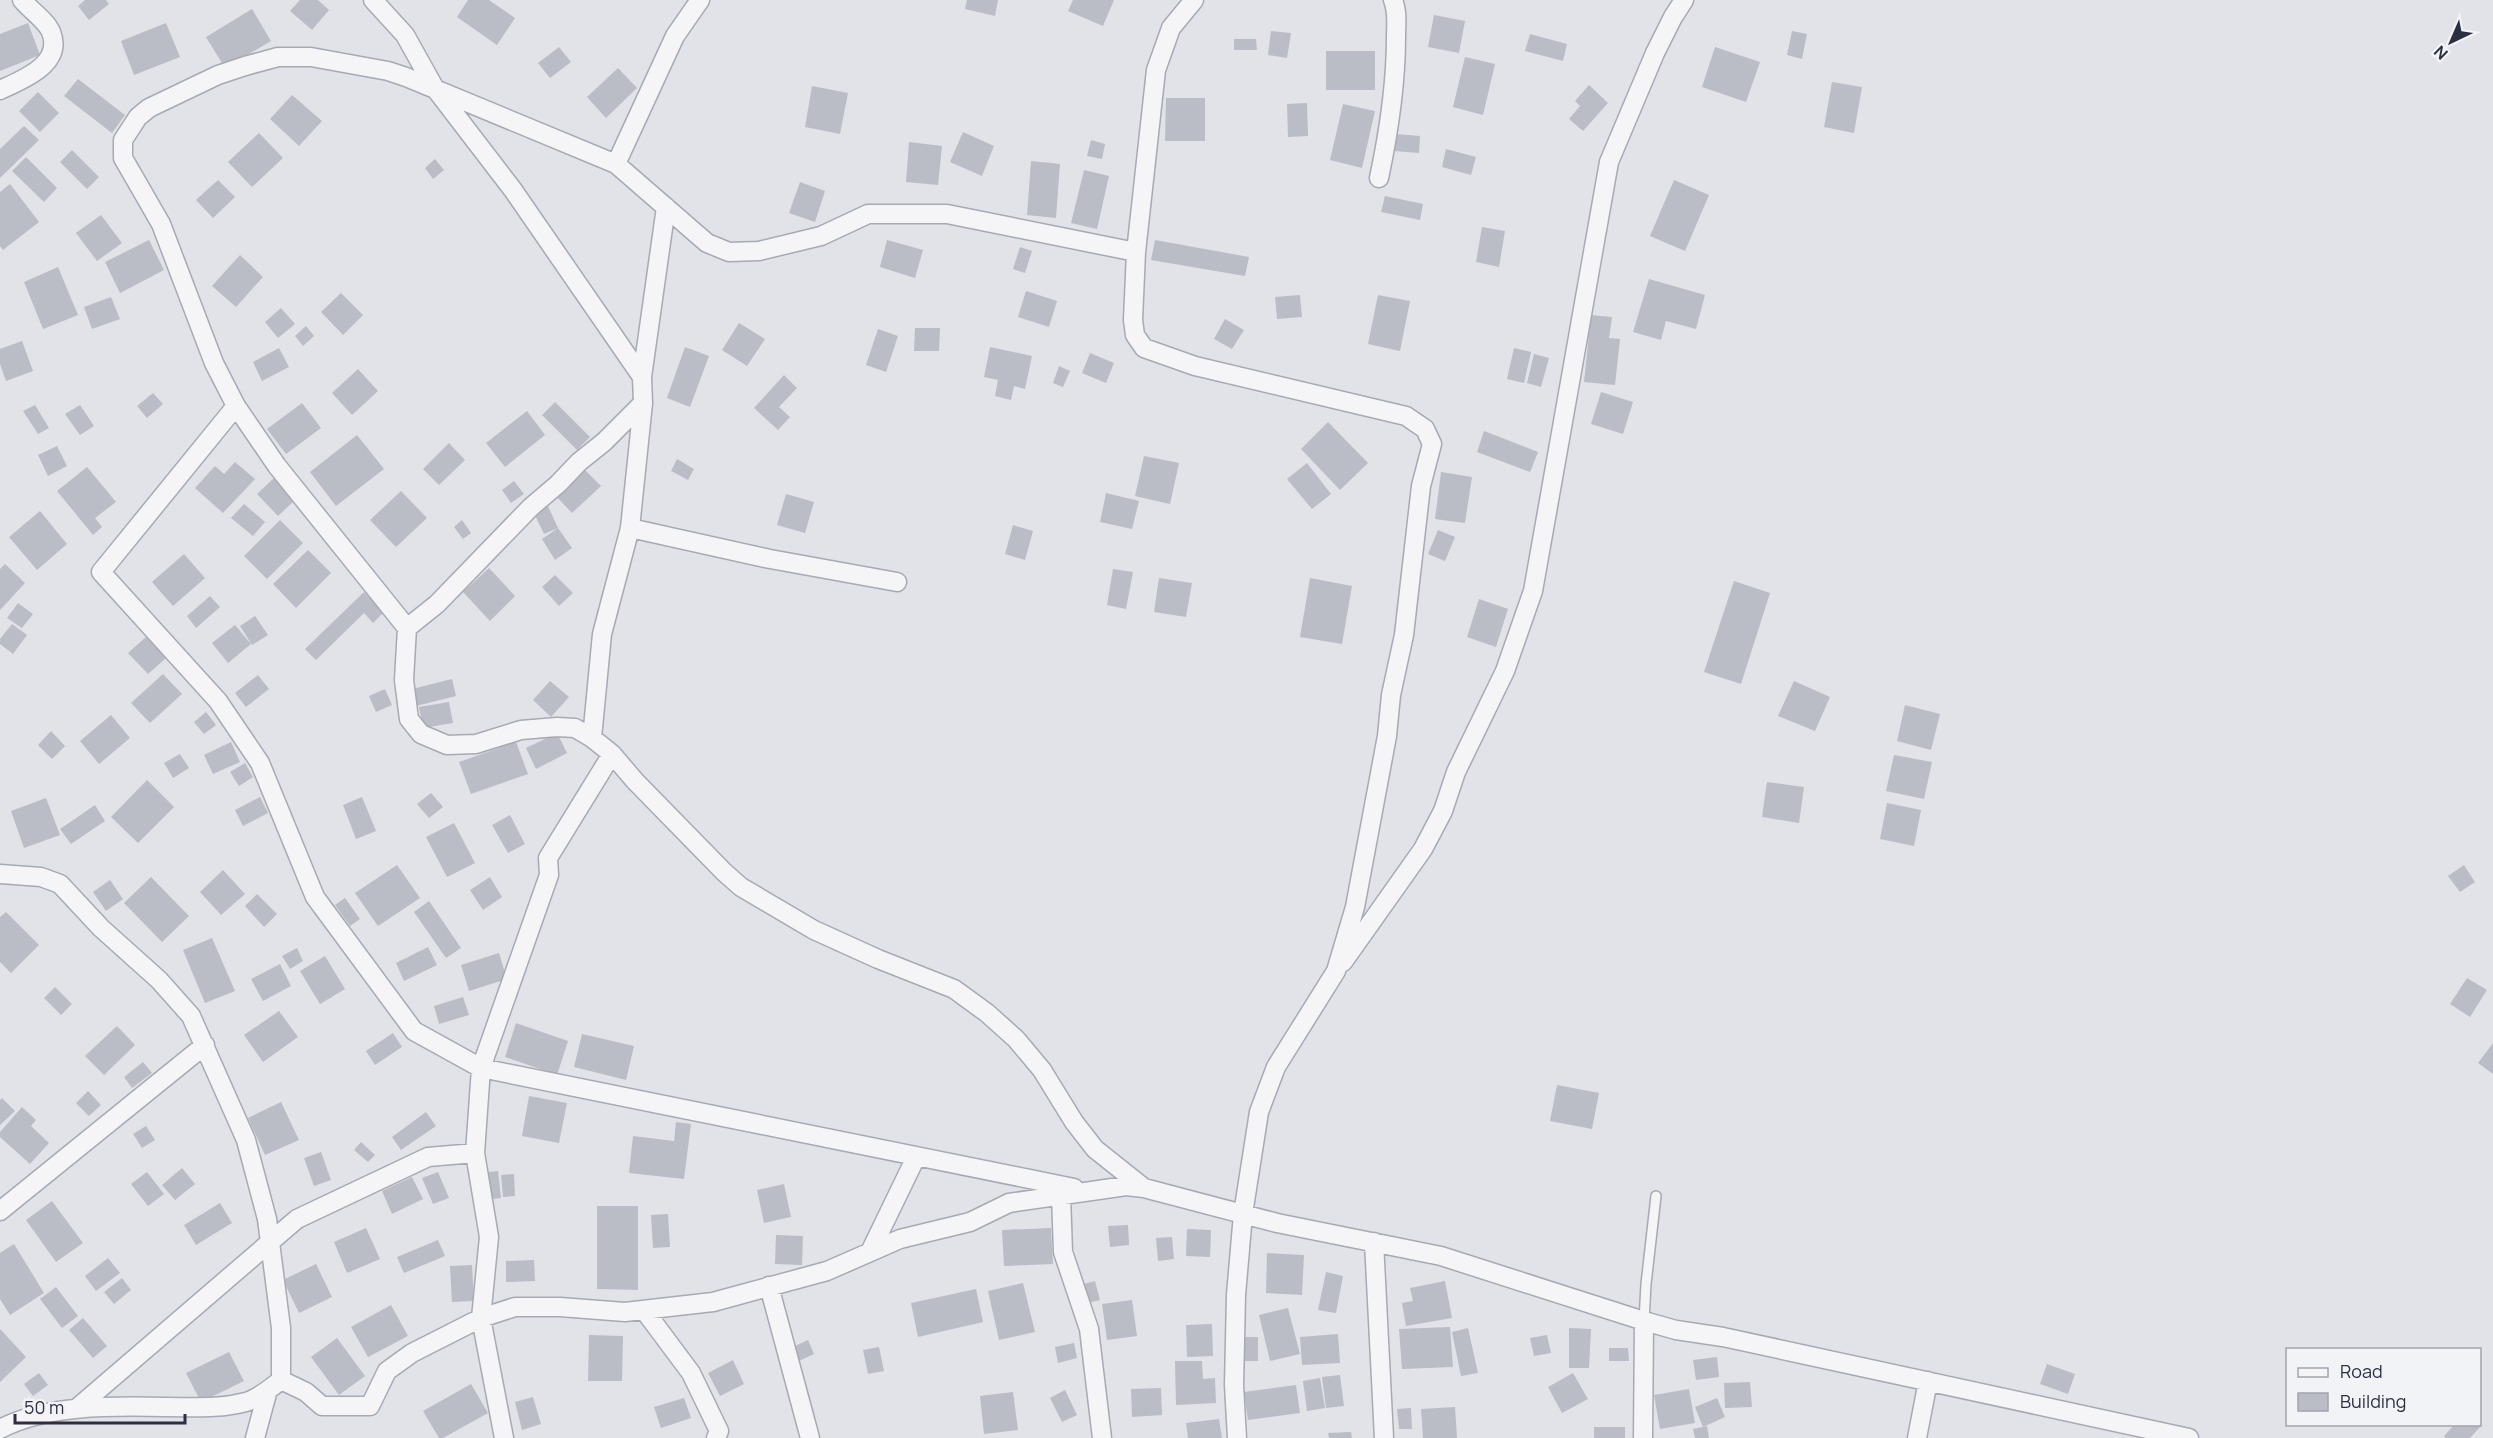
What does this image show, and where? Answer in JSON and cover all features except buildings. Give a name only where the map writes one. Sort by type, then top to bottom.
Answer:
[{"type":"street","points":[[0,90],[28,78],[50,59],[54,45],[50,30],[22,0]]},
{"type":"street","points":[[373,0],[405,35],[434,87],[513,190],[642,377]]},
{"type":"street","points":[[616,164],[675,36],[700,0]]},
{"type":"street","points":[[1194,0],[1171,28],[1156,70],[1136,252],[1133,320],[1135,335],[1144,348],[1195,366],[1406,416],[1425,429],[1432,444],[1421,486],[1404,635],[1391,695],[1387,736],[1355,907],[1336,971]]},
{"type":"street","points":[[1379,177],[1391,121],[1396,57],[1396,12],[1393,0]]},
{"type":"street","points":[[1237,1438],[1234,1385],[1236,1295],[1243,1215],[1259,1112],[1273,1076],[1336,971],[1423,849],[1443,811],[1456,772],[1505,671],[1533,591],[1609,162],[1655,53],[1684,0]]},
{"type":"street","points":[[1136,252],[947,214],[868,214],[821,236],[759,250],[729,252],[707,243],[616,164],[434,87],[388,70],[311,57],[278,57],[218,75],[159,102],[138,117],[123,140],[123,158],[161,224],[214,363],[236,406],[277,466],[407,628],[405,689],[409,719],[421,734],[447,745],[476,744],[521,730],[557,727],[575,728],[592,738],[612,754],[667,814],[724,872],[741,886],[813,930],[954,989],[987,1012],[1016,1039],[1042,1070],[1074,1122],[1095,1149],[1144,1188]]},
{"type":"street","points":[[592,738],[602,634],[630,528],[643,404],[642,377],[666,207]]},
{"type":"street","points":[[407,628],[437,604],[531,507],[643,404]]},
{"type":"street","points":[[236,406],[101,572],[218,701],[236,727],[260,763],[315,897],[414,1031],[481,1068],[1090,1191]]},
{"type":"street","points":[[630,528],[770,559],[897,582]]},
{"type":"street","points":[[504,1438],[481,1318],[489,1237],[475,1153],[481,1068],[549,875],[548,858],[612,754]]},
{"type":"street","points":[[0,874],[41,878],[60,884],[101,927],[159,980],[191,1016],[205,1045],[246,1140],[267,1219],[281,1328],[274,1385],[255,1438]]},
{"type":"street","points":[[0,1211],[205,1045]]},
{"type":"street","points":[[76,1409],[297,1220],[428,1157],[475,1153]]},
{"type":"street","points":[[870,1252],[916,1157]]},
{"type":"street","points":[[0,1429],[34,1415],[76,1409],[158,1406],[219,1407],[248,1402],[274,1385],[306,1392],[322,1406],[370,1406],[387,1371],[412,1353],[481,1318],[515,1307],[625,1312],[713,1302],[827,1271],[900,1239],[970,1222],[1009,1203],[1126,1186],[1144,1188],[1243,1215],[1441,1256],[1676,1330],[1723,1337],[2189,1438]]},
{"type":"street","points":[[1061,1195],[1063,1252],[1089,1329],[1102,1438]]},
{"type":"street","points":[[1374,1242],[1384,1438]]},
{"type":"street","points":[[769,1286],[810,1438]]},
{"type":"street","points":[[644,1310],[691,1373],[719,1431],[716,1438]]},
{"type":"street","points":[[1643,1438],[1644,1321]]},
{"type":"street","points":[[1917,1438],[1928,1381]]},
{"type":"lane","points":[[1644,1321],[1656,1196]]}]
